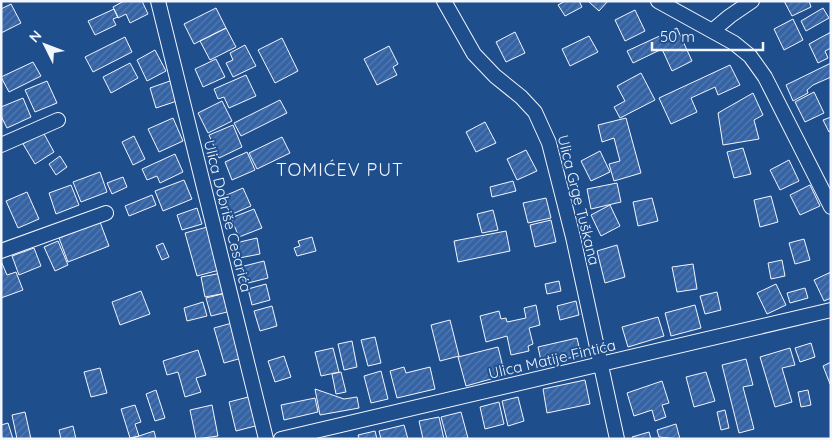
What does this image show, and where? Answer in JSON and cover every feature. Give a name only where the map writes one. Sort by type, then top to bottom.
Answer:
[{"type":"street","name":"Ulica Dobriše Cesarića","points":[[158,1],[266,439]]},
{"type":"street","name":"Ulica Grge Tuškana","points":[[444,1],[474,54],[495,76],[528,104],[540,120],[549,143],[563,194],[617,439]]},
{"type":"street","points":[[658,1],[734,43],[750,56],[765,77],[831,207]]},
{"type":"street","points":[[712,31],[752,1]]},
{"type":"street","points":[[1,145],[58,120]]},
{"type":"street","points":[[1,251],[106,213]]},
{"type":"street","name":"Ulica Matije Fintića","points":[[281,439],[831,310]]},
{"type":"building","points":[[124,1],[142,1],[148,14],[130,23],[126,14],[118,18],[113,7]]},
{"type":"building","points":[[565,1],[579,1],[582,7],[565,16],[558,5]]},
{"type":"building","points":[[588,1],[608,1],[599,11]]},
{"type":"building","points":[[784,1],[809,1],[811,7],[792,16]]},
{"type":"building","points":[[11,4],[21,23],[1,33],[1,9]]},
{"type":"building","points":[[216,8],[226,28],[194,44],[184,24]]},
{"type":"building","points":[[823,8],[829,18],[806,31],[801,21]]},
{"type":"building","points":[[114,9],[118,17],[113,19],[116,25],[95,35],[88,21]]},
{"type":"building","points":[[635,10],[645,31],[625,41],[615,20]]},
{"type":"building","points":[[793,19],[803,40],[784,50],[774,29]]},
{"type":"building","points":[[226,28],[236,47],[210,60],[200,41]]},
{"type":"building","points":[[677,28],[692,61],[672,71],[662,49],[633,63],[627,51]]},
{"type":"building","points":[[515,32],[525,53],[506,62],[496,42]]},
{"type":"building","points":[[831,32],[831,48],[825,51],[828,58],[818,63],[809,44]]},
{"type":"building","points":[[589,36],[598,52],[570,66],[562,49]]},
{"type":"building","points":[[125,37],[132,52],[93,72],[85,57]]},
{"type":"building","points":[[282,38],[298,71],[275,83],[258,50]]},
{"type":"building","points":[[245,45],[256,66],[233,77],[226,63],[233,60],[230,53]]},
{"type":"building","points":[[389,46],[398,64],[393,67],[397,75],[377,85],[364,59]]},
{"type":"building","points":[[155,50],[166,71],[147,81],[137,60]]},
{"type":"building","points":[[216,59],[225,77],[203,87],[195,69]]},
{"type":"building","points":[[33,62],[41,76],[9,92],[1,77]]},
{"type":"building","points":[[130,63],[138,78],[111,93],[103,77]]},
{"type":"building","points":[[831,63],[831,77],[813,85],[807,90],[808,93],[793,101],[786,85]]},
{"type":"building","points":[[730,65],[740,85],[718,95],[715,87],[691,98],[697,112],[671,124],[659,98]]},
{"type":"building","points":[[641,73],[655,100],[620,118],[614,107],[625,101],[617,86]]},
{"type":"building","points":[[246,75],[256,96],[229,108],[224,97],[218,99],[214,89]]},
{"type":"building","points":[[47,81],[57,103],[35,112],[25,90]]},
{"type":"building","points":[[170,81],[177,101],[156,108],[150,88]]},
{"type":"building","points":[[814,92],[824,113],[805,122],[795,102]]},
{"type":"building","points":[[753,93],[763,115],[754,120],[759,139],[723,145],[718,113]]},
{"type":"building","points":[[23,98],[31,117],[7,128],[1,116],[1,107]]},
{"type":"building","points":[[280,100],[287,113],[241,136],[234,123]]},
{"type":"building","points":[[222,101],[232,121],[208,133],[198,113]]},
{"type":"building","points":[[831,117],[831,131],[829,132],[823,120]]},
{"type":"building","points":[[173,118],[183,141],[159,152],[148,129]]},
{"type":"building","points":[[626,118],[641,173],[614,181],[609,164],[620,161],[614,138],[602,142],[598,125]]},
{"type":"building","points":[[485,122],[496,143],[476,152],[466,132]]},
{"type":"building","points":[[233,125],[242,147],[219,158],[209,135]]},
{"type":"building","points":[[43,132],[54,152],[35,164],[23,144]]},
{"type":"building","points":[[134,136],[145,159],[133,165],[122,142]]},
{"type":"building","points":[[282,137],[290,153],[257,169],[249,153]]},
{"type":"building","points":[[743,148],[751,174],[734,178],[727,152]]},
{"type":"building","points":[[526,150],[537,171],[517,180],[507,159]]},
{"type":"building","points":[[600,151],[610,172],[591,181],[581,161]]},
{"type":"building","points":[[247,152],[255,170],[232,180],[225,162]]},
{"type":"building","points":[[175,154],[183,172],[160,183],[157,176],[147,180],[142,169]]},
{"type":"building","points":[[60,156],[67,167],[56,175],[49,164]]},
{"type":"building","points":[[789,160],[799,181],[780,190],[770,170]]},
{"type":"building","points":[[100,172],[107,192],[81,202],[73,182]]},
{"type":"building","points":[[123,177],[127,187],[112,194],[107,183]]},
{"type":"building","points":[[184,180],[192,199],[163,211],[155,191]]},
{"type":"building","points":[[513,181],[516,191],[492,197],[490,187]]},
{"type":"building","points":[[617,183],[621,202],[591,209],[587,189]]},
{"type":"building","points":[[71,185],[79,205],[56,214],[49,193]]},
{"type":"building","points":[[810,185],[820,206],[800,215],[790,195]]},
{"type":"building","points":[[243,188],[251,206],[230,215],[222,197]]},
{"type":"building","points":[[27,192],[39,219],[18,228],[6,201]]},
{"type":"building","points":[[152,195],[156,205],[129,216],[125,206]]},
{"type":"building","points":[[771,196],[778,222],[760,227],[754,200]]},
{"type":"building","points":[[546,198],[551,218],[528,223],[523,203]]},
{"type":"building","points":[[652,198],[658,221],[638,226],[633,202]]},
{"type":"building","points":[[610,205],[620,226],[601,236],[591,215]]},
{"type":"building","points":[[197,208],[202,224],[182,230],[177,215]]},
{"type":"building","points":[[254,209],[262,228],[239,237],[231,218]]},
{"type":"building","points":[[493,210],[498,230],[482,233],[477,214]]},
{"type":"building","points":[[551,220],[556,242],[535,247],[530,225]]},
{"type":"building","points":[[100,222],[109,246],[68,262],[59,238]]},
{"type":"building","points":[[211,226],[223,269],[197,276],[185,233]]},
{"type":"building","points":[[506,231],[510,251],[458,262],[454,241]]},
{"type":"building","points":[[312,237],[316,251],[297,256],[294,248],[300,246],[298,241]]},
{"type":"building","points":[[257,238],[260,254],[234,259],[231,244]]},
{"type":"building","points":[[804,239],[810,260],[795,264],[789,243]]},
{"type":"building","points":[[58,241],[68,265],[55,271],[44,247]]},
{"type":"building","points":[[163,243],[169,257],[162,260],[156,246]]},
{"type":"building","points":[[617,245],[625,277],[605,283],[597,251]]},
{"type":"building","points":[[34,248],[41,266],[19,275],[12,256]]},
{"type":"building","points":[[782,260],[785,276],[771,279],[768,263]]},
{"type":"building","points":[[1,261],[7,275],[16,272],[23,290],[1,298]]},
{"type":"building","points":[[264,261],[268,278],[244,284],[240,267]]},
{"type":"building","points":[[693,264],[697,289],[677,292],[672,267]]},
{"type":"building","points":[[831,272],[831,298],[824,301],[814,280]]},
{"type":"building","points":[[222,273],[226,293],[205,297],[201,277]]},
{"type":"building","points":[[559,281],[561,291],[547,294],[545,284]]},
{"type":"building","points":[[266,284],[270,300],[252,305],[248,289]]},
{"type":"building","points":[[776,284],[786,305],[767,314],[757,293]]},
{"type":"building","points":[[805,288],[808,298],[790,303],[787,293]]},
{"type":"building","points":[[141,291],[150,314],[120,325],[112,302]]},
{"type":"building","points":[[717,292],[721,310],[705,314],[700,296]]},
{"type":"building","points":[[226,293],[231,311],[211,316],[206,298]]},
{"type":"building","points":[[576,301],[579,315],[560,320],[557,306]]},
{"type":"building","points":[[203,302],[207,316],[187,321],[184,308]]},
{"type":"building","points":[[536,305],[540,325],[529,328],[533,344],[528,346],[529,351],[511,355],[507,336],[486,342],[480,316],[499,311],[501,319],[506,318],[507,322],[526,318],[524,308]]},
{"type":"building","points":[[695,305],[701,328],[671,336],[665,313]]},
{"type":"building","points":[[272,306],[277,326],[260,331],[254,311]]},
{"type":"building","points":[[658,317],[664,336],[628,347],[622,327]]},
{"type":"building","points":[[450,320],[459,356],[440,361],[431,325]]},
{"type":"building","points":[[232,323],[242,358],[224,363],[214,328]]},
{"type":"building","points":[[375,337],[381,363],[368,366],[361,340]]},
{"type":"building","points":[[577,338],[581,355],[542,365],[538,347]]},
{"type":"building","points":[[352,341],[357,367],[344,370],[338,344]]},
{"type":"building","points":[[811,343],[815,357],[800,362],[795,348]]},
{"type":"building","points":[[498,347],[505,375],[466,386],[458,357]]},
{"type":"building","points":[[333,348],[339,372],[321,376],[315,352]]},
{"type":"building","points":[[790,348],[795,365],[782,368],[792,402],[775,407],[760,357]]},
{"type":"building","points":[[198,350],[206,375],[196,378],[201,392],[185,397],[178,372],[167,375],[163,361]]},
{"type":"building","points":[[284,356],[291,377],[275,382],[268,361]]},
{"type":"building","points":[[746,359],[753,385],[743,387],[754,429],[739,433],[722,365]]},
{"type":"building","points":[[831,362],[831,384],[830,384],[823,366]]},
{"type":"building","points":[[404,367],[406,373],[430,367],[435,389],[397,398],[390,371]]},
{"type":"building","points":[[100,368],[107,393],[91,397],[84,372]]},
{"type":"building","points":[[381,371],[388,399],[371,403],[364,376]]},
{"type":"building","points":[[341,372],[346,392],[336,394],[332,374]]},
{"type":"building","points":[[706,372],[715,401],[694,407],[686,377]]},
{"type":"building","points":[[585,380],[590,404],[547,413],[543,389]]},
{"type":"building","points":[[662,381],[669,403],[662,405],[666,417],[655,421],[652,410],[634,416],[627,393]]},
{"type":"building","points":[[315,389],[344,399],[357,397],[359,408],[320,415]]},
{"type":"building","points":[[156,390],[165,418],[155,421],[146,394]]},
{"type":"building","points":[[808,390],[811,405],[801,407],[798,392]]},
{"type":"building","points":[[252,396],[259,425],[236,431],[229,402]]},
{"type":"building","points":[[518,397],[524,421],[508,426],[502,401]]},
{"type":"building","points":[[315,398],[318,412],[284,420],[281,405]]},
{"type":"building","points":[[499,402],[504,424],[485,429],[480,407]]},
{"type":"building","points":[[135,405],[141,422],[135,424],[139,436],[130,438],[121,409]]},
{"type":"building","points":[[212,405],[218,436],[196,439],[190,410]]},
{"type":"building","points":[[725,410],[729,428],[721,430],[717,412]]},
{"type":"building","points":[[25,412],[31,439],[17,439],[12,415]]},
{"type":"building","points":[[461,412],[468,438],[447,439],[441,417]]},
{"type":"building","points":[[439,417],[444,439],[423,439],[419,421]]},
{"type":"building","points":[[8,423],[13,439],[2,439],[1,425]]},
{"type":"building","points":[[676,424],[680,439],[659,437],[657,430]]},
{"type":"building","points":[[404,425],[408,439],[381,439],[379,431]]},
{"type":"building","points":[[73,426],[76,439],[61,439],[59,430]]},
{"type":"building","points":[[154,431],[156,439],[129,439],[139,436]]},
{"type":"building","points":[[375,431],[377,439],[359,439],[358,435]]},
{"type":"building","points":[[649,432],[651,439],[633,439],[632,437]]},
{"type":"district","name":"TOMIĆEV PUT","points":[[340,169]]}]
